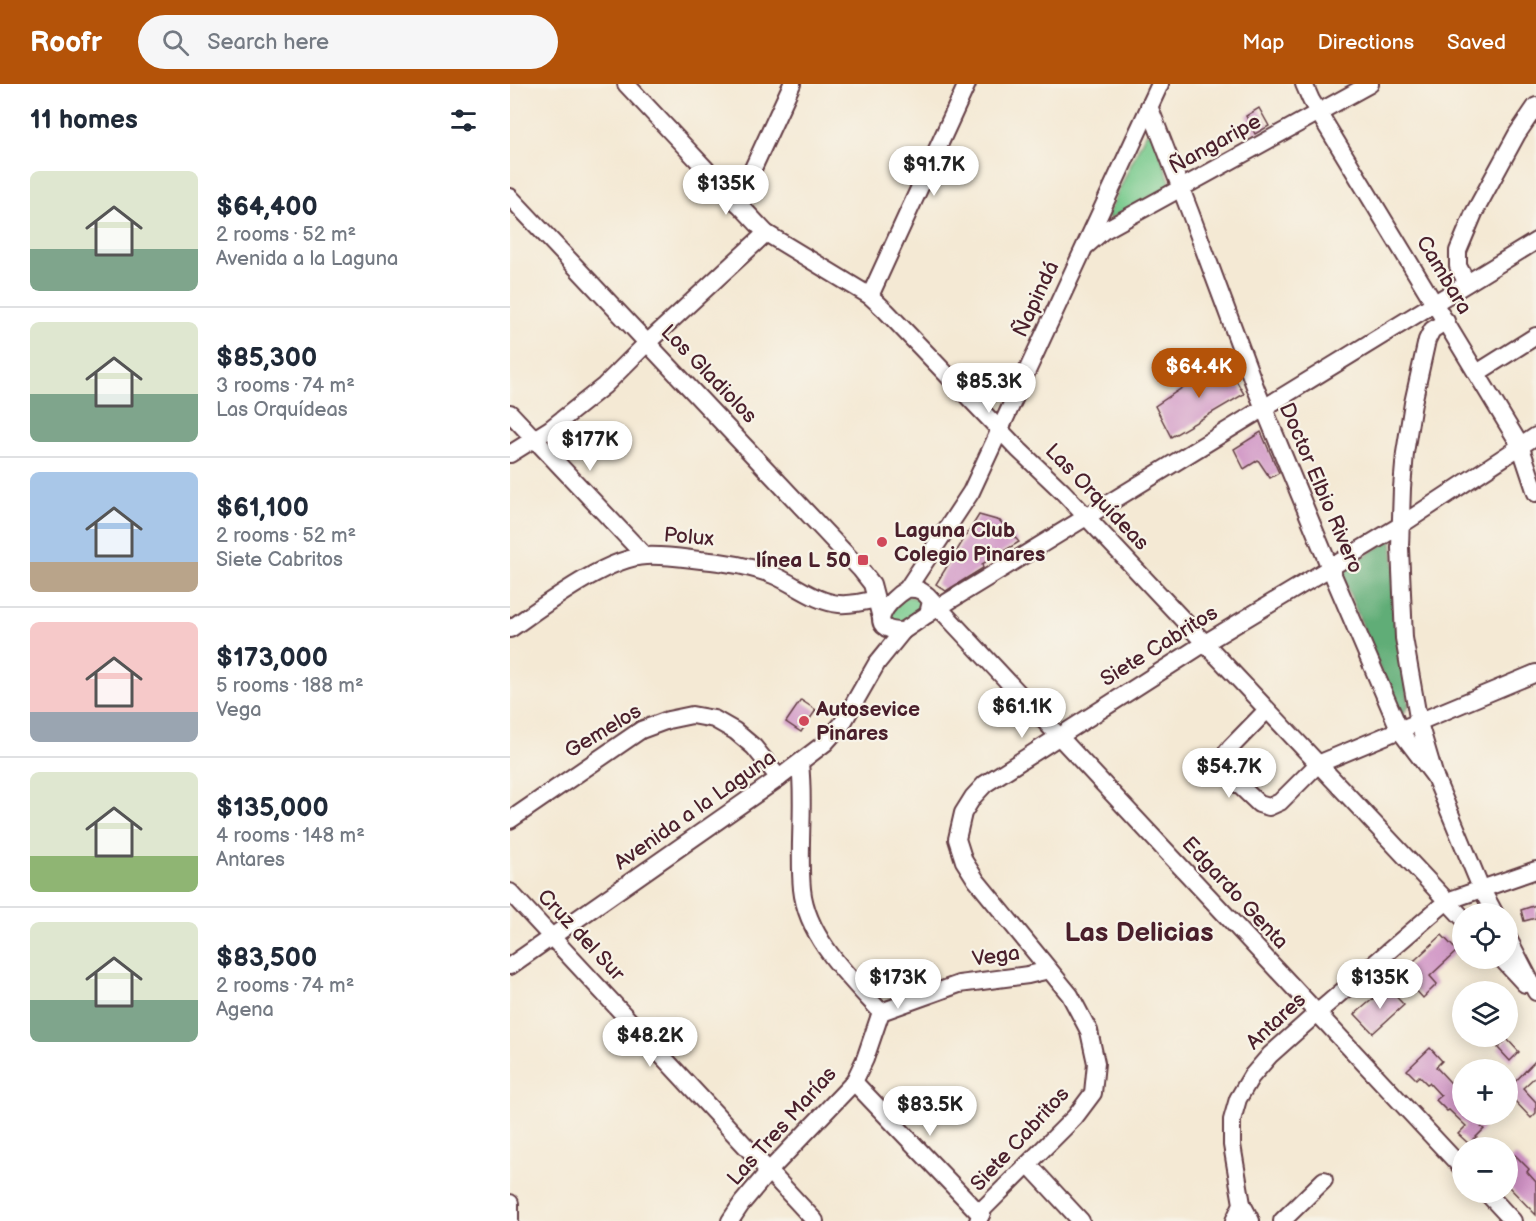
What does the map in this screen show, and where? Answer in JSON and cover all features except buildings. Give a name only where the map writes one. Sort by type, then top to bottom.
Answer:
[{"type":"street","name":"Las Orquídeas","points":[[626,84],[766,233],[870,296],[1086,516],[1452,906]]},
{"type":"street","points":[[642,84],[654,114]]},
{"type":"street","points":[[737,203],[792,84]]},
{"type":"street","points":[[870,296],[967,84]]},
{"type":"street","name":"Ñapindá","points":[[904,591],[971,492],[1160,84]]},
{"type":"street","name":"Cambara","points":[[1304,84],[1520,445],[1536,493]]},
{"type":"street","name":"Ñangaripe","points":[[1085,247],[1103,231],[1370,84]]},
{"type":"street","name":"Doctor Elbio Rivero","points":[[1149,106],[1263,409],[1330,568],[1400,731],[1435,777]]},
{"type":"street","points":[[1467,283],[1458,266],[1458,251],[1474,213],[1536,106]]},
{"type":"street","name":"Los Gladiolos","points":[[510,197],[819,523],[874,592],[882,622]]},
{"type":"street","points":[[510,454],[550,429],[604,386],[766,233]]},
{"type":"street","points":[[904,591],[889,602],[882,622],[893,630],[903,631],[1086,516],[1536,241]]},
{"type":"street","points":[[1446,321],[1432,330],[1427,340],[1405,453],[1400,548],[1404,638],[1419,723],[1435,777],[1489,903]]},
{"type":"street","points":[[1477,373],[1536,336]]},
{"type":"street","points":[[510,413],[644,555]]},
{"type":"street","name":"Siete Cabritos","points":[[979,1218],[984,1208],[1074,1117],[1093,1093],[1096,1063],[1089,1031],[1070,995],[976,880],[964,861],[957,839],[963,813],[973,797],[985,784],[1059,736],[1205,643],[1401,525],[1536,436]]},
{"type":"street","name":"Polux","points":[[510,629],[600,572],[623,561],[644,555],[744,566],[772,574],[826,602],[850,604],[874,592]]},
{"type":"street","points":[[874,592],[920,589],[931,601],[934,611]]},
{"type":"street","name":"Edgardo Genta","points":[[934,611],[1059,736],[1452,1157]]},
{"type":"street","name":"Avenida a la Laguna","points":[[877,663],[882,622]]},
{"type":"street","name":"Avenida a la Laguna","points":[[510,966],[800,764],[825,743],[842,724],[877,663],[903,631]]},
{"type":"street","points":[[1267,710],[1224,756],[1224,768],[1259,804],[1269,807],[1280,802],[1318,764],[1536,673]]},
{"type":"street","name":"Gemelos","points":[[510,820],[641,730],[668,720],[692,716],[714,719],[735,731],[754,747],[779,778]]},
{"type":"street","points":[[800,764],[803,805],[802,891],[808,916],[824,944],[881,1012]]},
{"type":"street","name":"Antares","points":[[1251,1221],[1242,1204],[1232,1145],[1232,1120],[1238,1099],[1251,1077],[1270,1055],[1447,901],[1536,870]]},
{"type":"street","name":"Cruz del Sur","points":[[510,892],[815,1221]]},
{"type":"street","points":[[1518,958],[1536,994]]},
{"type":"street","points":[[1512,969],[1536,994]]},
{"type":"street","name":"Vega","points":[[881,1012],[959,984],[1049,970]]},
{"type":"street","name":"Las Tres Marías","points":[[730,1221],[769,1171],[854,1082],[869,1051],[881,1012]]},
{"type":"street","points":[[854,1082],[979,1218]]},
{"type":"street","points":[[1028,1164],[1081,1221]]},
{"type":"street","points":[[1282,1221],[1324,1180]]},
{"type":"street","points":[[510,1203],[510,1221]]},
{"type":"street","points":[[1496,1203],[1513,1221]]},
{"type":"street","points":[[1234,1221],[1242,1204]]},
{"type":"green space","points":[[1145,134],[1154,135],[1170,186],[1109,219],[1107,216]]},
{"type":"green space","points":[[1392,539],[1409,705],[1399,717],[1341,573],[1341,570]]},
{"type":"green space","points":[[905,596],[924,599],[923,606],[904,624],[891,623],[890,613]]},
{"type":"place","name":"Laguna Club Colegio Pinares","points":[[882,542]]},
{"type":"place","name":"línea L 50","points":[[863,560]]},
{"type":"place","name":"Autosevice Pinares","points":[[804,721]]},
{"type":"district","name":"Las Delicias","points":[[1139,933]]}]
